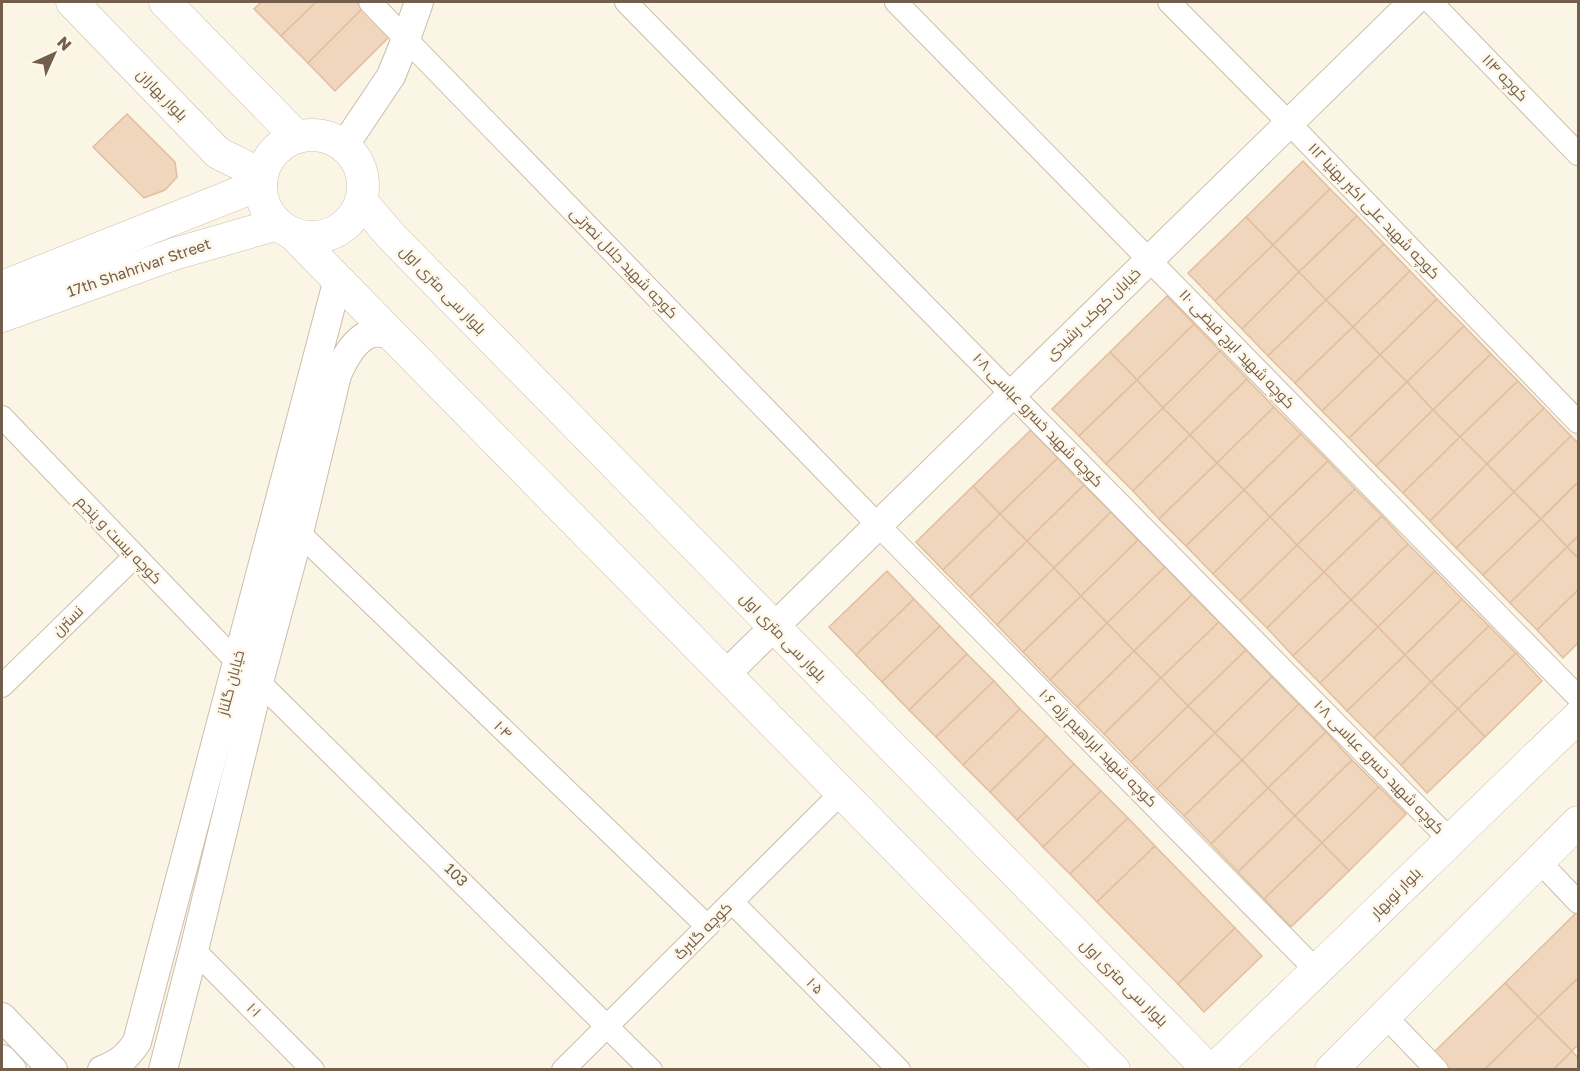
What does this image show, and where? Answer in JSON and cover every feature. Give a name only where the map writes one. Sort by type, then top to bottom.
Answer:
[{"type":"main road","name":"بلوار بهاران","points":[[72,2],[218,153],[262,180]]},
{"type":"main road","points":[[165,2],[297,137]]},
{"type":"main road","points":[[285,229],[308,237],[326,236],[342,229],[354,216],[361,201],[363,186],[361,171],[354,157],[344,146],[330,138],[314,135],[297,137],[288,141],[266,165],[262,180],[263,198],[268,213],[338,279],[1114,1070]]},
{"type":"main road","name":"17th Shahrivar Street","points":[[2,287],[262,180]]},
{"type":"main road","name":"بلوار سی متری اول","points":[[361,201],[392,237],[1211,1070]]},
{"type":"main road","name":"17th Shahrivar Street","points":[[2,316],[174,254],[285,229]]},
{"type":"main road","name":"بلوار نوبهار","points":[[1211,1070],[1317,971],[1578,717]]},
{"type":"main road","points":[[1331,1070],[1578,822]]},
{"type":"street","name":"کوچه شهید جلال نصرتی","points":[[370,2],[878,525]]},
{"type":"street","points":[[344,146],[390,76],[406,39],[418,2]]},
{"type":"street","name":"کوچه شهید خسرو عباسی ۱۰۸","points":[[626,2],[1450,840]]},
{"type":"street","name":"کوچه شهید ایرج فیضی ۱۱۰","points":[[896,2],[1578,697]]},
{"type":"street","name":"کوچه شهید علی اکبر بهنیا ۱۱۲","points":[[1169,2],[1578,422]]},
{"type":"street","name":"خیابان کوکب رشیدی","points":[[726,674],[1413,2]]},
{"type":"street","name":"کوچه ۱۱۴","points":[[1431,2],[1578,154]]},
{"type":"street","name":"خیابان گلناز","points":[[163,1070],[259,682],[299,533],[310,430],[338,279]]},
{"type":"street","name":"خیابان گلناز","points":[[102,1070],[127,1057],[137,1042],[237,662],[310,430],[349,352],[368,334],[392,334]]},
{"type":"street","name":"کوچه بیست و پنجم","points":[[2,417],[237,662],[259,682]]},
{"type":"street","name":"کوچه شهید ابراهیم رژه ۱۰۶","points":[[878,525],[1317,971]]},
{"type":"street","name":"۱۰۴","points":[[299,533],[707,926]]},
{"type":"street","name":"نسترن","points":[[2,686],[135,556]]},
{"type":"street","name":"103","points":[[259,682],[651,1070]]},
{"type":"street","name":"کوچه گلبرگ","points":[[563,1070],[842,792]]},
{"type":"street","points":[[1539,861],[1578,902]]},
{"type":"street","name":"۱۰۵","points":[[732,902],[898,1070]]},
{"type":"street","name":"۱۰۱","points":[[194,950],[313,1070]]},
{"type":"street","points":[[1385,1016],[1437,1070]]},
{"type":"street","points":[[2,1017],[53,1070]]},
{"type":"street","points":[[2,1059],[12,1070]]},
{"type":"building","points":[[261,2],[316,2],[281,36],[254,9]]},
{"type":"building","points":[[316,2],[356,2],[363,8],[308,63],[281,36]]},
{"type":"building","points":[[363,8],[390,36],[335,91],[308,63]]},
{"type":"building","points":[[127,114],[175,162],[177,177],[165,190],[144,198],[93,147]]},
{"type":"building","points":[[1303,161],[1330,189],[1273,245],[1246,217]]},
{"type":"building","points":[[1330,189],[1357,216],[1299,272],[1273,245]]},
{"type":"building","points":[[1357,216],[1384,244],[1326,300],[1299,272]]},
{"type":"building","points":[[1246,217],[1273,245],[1215,301],[1188,273]]},
{"type":"building","points":[[1384,244],[1410,271],[1353,327],[1326,300]]},
{"type":"building","points":[[1273,245],[1299,272],[1242,329],[1215,301]]},
{"type":"building","points":[[1410,271],[1437,299],[1380,355],[1353,327]]},
{"type":"building","points":[[1299,272],[1326,300],[1268,356],[1242,329]]},
{"type":"building","points":[[1167,296],[1194,324],[1137,380],[1110,352]]},
{"type":"building","points":[[1437,299],[1464,326],[1407,382],[1380,355]]},
{"type":"building","points":[[1326,300],[1353,327],[1295,383],[1268,356]]},
{"type":"building","points":[[1194,324],[1220,351],[1163,408],[1137,380]]},
{"type":"building","points":[[1464,326],[1491,354],[1433,410],[1407,382]]},
{"type":"building","points":[[1353,327],[1380,355],[1322,411],[1295,383]]},
{"type":"building","points":[[1220,351],[1247,379],[1190,435],[1163,408]]},
{"type":"building","points":[[1110,352],[1137,380],[1079,436],[1052,409]]},
{"type":"building","points":[[1491,354],[1518,381],[1460,437],[1433,410]]},
{"type":"building","points":[[1380,355],[1407,382],[1349,438],[1322,411]]},
{"type":"building","points":[[1247,379],[1274,407],[1217,463],[1190,435]]},
{"type":"building","points":[[1137,380],[1163,408],[1106,464],[1079,436]]},
{"type":"building","points":[[1518,381],[1544,408],[1487,464],[1460,437]]},
{"type":"building","points":[[1407,382],[1433,410],[1376,466],[1349,438]]},
{"type":"building","points":[[1274,407],[1301,434],[1244,490],[1217,463]]},
{"type":"building","points":[[1163,408],[1190,435],[1133,491],[1106,464]]},
{"type":"building","points":[[1544,408],[1571,436],[1514,492],[1487,464]]},
{"type":"building","points":[[1433,410],[1460,437],[1403,493],[1376,466]]},
{"type":"building","points":[[1031,430],[1058,458],[1000,514],[973,486]]},
{"type":"building","points":[[1301,434],[1328,461],[1270,517],[1244,490]]},
{"type":"building","points":[[1190,435],[1217,463],[1159,519],[1133,491]]},
{"type":"building","points":[[1571,436],[1578,443],[1578,482],[1541,519],[1514,492]]},
{"type":"building","points":[[1460,437],[1487,464],[1430,521],[1403,493]]},
{"type":"building","points":[[1058,458],[1084,485],[1027,541],[1000,514]]},
{"type":"building","points":[[1328,461],[1355,489],[1297,545],[1270,517]]},
{"type":"building","points":[[1217,463],[1244,490],[1186,546],[1159,519]]},
{"type":"building","points":[[1487,464],[1514,492],[1456,548],[1430,521]]},
{"type":"building","points":[[1578,482],[1578,536],[1567,547],[1541,519]]},
{"type":"building","points":[[1084,485],[1111,512],[1054,568],[1027,541]]},
{"type":"building","points":[[973,486],[1000,514],[943,570],[916,542]]},
{"type":"building","points":[[1355,489],[1382,516],[1324,572],[1297,545]]},
{"type":"building","points":[[1244,490],[1270,517],[1213,574],[1186,546]]},
{"type":"building","points":[[1514,492],[1541,519],[1483,575],[1456,548]]},
{"type":"building","points":[[1111,512],[1138,540],[1081,596],[1054,568]]},
{"type":"building","points":[[1000,514],[1027,541],[970,597],[943,570]]},
{"type":"building","points":[[1382,516],[1408,544],[1351,600],[1324,572]]},
{"type":"building","points":[[1270,517],[1297,545],[1240,601],[1213,574]]},
{"type":"building","points":[[1541,519],[1567,547],[1510,603],[1483,575]]},
{"type":"building","points":[[1578,536],[1578,558],[1567,547]]},
{"type":"building","points":[[1138,540],[1165,567],[1107,623],[1081,596]]},
{"type":"building","points":[[1027,541],[1054,568],[997,625],[970,597]]},
{"type":"building","points":[[1408,544],[1435,571],[1378,627],[1351,600]]},
{"type":"building","points":[[1297,545],[1324,572],[1267,628],[1240,601]]},
{"type":"building","points":[[1567,547],[1578,558],[1578,590],[1537,630],[1510,603]]},
{"type":"building","points":[[1165,567],[1192,595],[1134,651],[1107,623]]},
{"type":"building","points":[[1054,568],[1081,596],[1023,652],[997,625]]},
{"type":"building","points":[[887,571],[914,599],[856,655],[829,627]]},
{"type":"building","points":[[1435,571],[1462,599],[1405,655],[1378,627]]},
{"type":"building","points":[[1324,572],[1351,600],[1293,656],[1267,628]]},
{"type":"building","points":[[1578,590],[1578,643],[1563,658],[1537,630]]},
{"type":"building","points":[[1192,595],[1219,622],[1161,678],[1134,651]]},
{"type":"building","points":[[1081,596],[1107,623],[1050,680],[1023,652]]},
{"type":"building","points":[[914,599],[940,626],[882,682],[856,655]]},
{"type":"building","points":[[1462,599],[1489,626],[1431,682],[1405,655]]},
{"type":"building","points":[[1351,600],[1378,627],[1320,683],[1293,656]]},
{"type":"building","points":[[1219,622],[1246,650],[1188,706],[1161,678]]},
{"type":"building","points":[[1107,623],[1134,651],[1077,707],[1050,680]]},
{"type":"building","points":[[940,626],[967,654],[909,710],[882,682]]},
{"type":"building","points":[[1489,626],[1516,653],[1458,709],[1431,682]]},
{"type":"building","points":[[1378,627],[1405,655],[1347,711],[1320,683]]},
{"type":"building","points":[[1246,650],[1272,677],[1215,733],[1188,706]]},
{"type":"building","points":[[1134,651],[1161,678],[1104,734],[1077,707]]},
{"type":"building","points":[[1516,653],[1542,681],[1485,737],[1458,709]]},
{"type":"building","points":[[967,654],[994,681],[936,737],[909,710]]},
{"type":"building","points":[[1405,655],[1431,682],[1374,738],[1347,711]]},
{"type":"building","points":[[1272,677],[1299,704],[1242,760],[1215,733]]},
{"type":"building","points":[[1161,678],[1188,706],[1131,762],[1104,734]]},
{"type":"building","points":[[994,681],[1020,709],[963,765],[936,737]]},
{"type":"building","points":[[1431,682],[1458,709],[1401,765],[1374,738]]},
{"type":"building","points":[[1299,704],[1326,732],[1268,788],[1242,760]]},
{"type":"building","points":[[1188,706],[1215,733],[1157,789],[1131,762]]},
{"type":"building","points":[[1020,709],[1047,736],[990,792],[963,765]]},
{"type":"building","points":[[1458,709],[1485,737],[1427,793],[1401,765]]},
{"type":"building","points":[[1326,732],[1352,760],[1295,816],[1268,788]]},
{"type":"building","points":[[1215,733],[1242,760],[1184,816],[1157,789]]},
{"type":"building","points":[[1047,736],[1074,764],[1017,820],[990,792]]},
{"type":"building","points":[[1242,760],[1268,788],[1211,844],[1184,816]]},
{"type":"building","points":[[1352,760],[1379,787],[1322,843],[1295,816]]},
{"type":"building","points":[[1074,764],[1101,791],[1043,847],[1017,820]]},
{"type":"building","points":[[1379,787],[1406,814],[1349,871],[1322,843]]},
{"type":"building","points":[[1268,788],[1295,816],[1238,872],[1211,844]]},
{"type":"building","points":[[1101,791],[1128,818],[1070,874],[1043,847]]},
{"type":"building","points":[[1295,816],[1322,843],[1264,899],[1238,872]]},
{"type":"building","points":[[1128,818],[1155,846],[1097,902],[1070,874]]},
{"type":"building","points":[[1322,843],[1349,871],[1291,927],[1264,899]]},
{"type":"building","points":[[1155,846],[1235,928],[1178,984],[1097,902]]},
{"type":"building","points":[[1578,911],[1578,978],[1538,1017],[1505,983]]},
{"type":"building","points":[[1235,928],[1262,956],[1204,1012],[1178,984]]},
{"type":"building","points":[[1578,978],[1578,1045],[1572,1051],[1538,1017]]},
{"type":"building","points":[[1505,983],[1538,1017],[1484,1070],[1445,1070],[1431,1055]]},
{"type":"building","points":[[1538,1017],[1572,1051],[1553,1070],[1484,1070]]},
{"type":"building","points":[[1572,1051],[1578,1058],[1578,1070],[1553,1070]]}]
